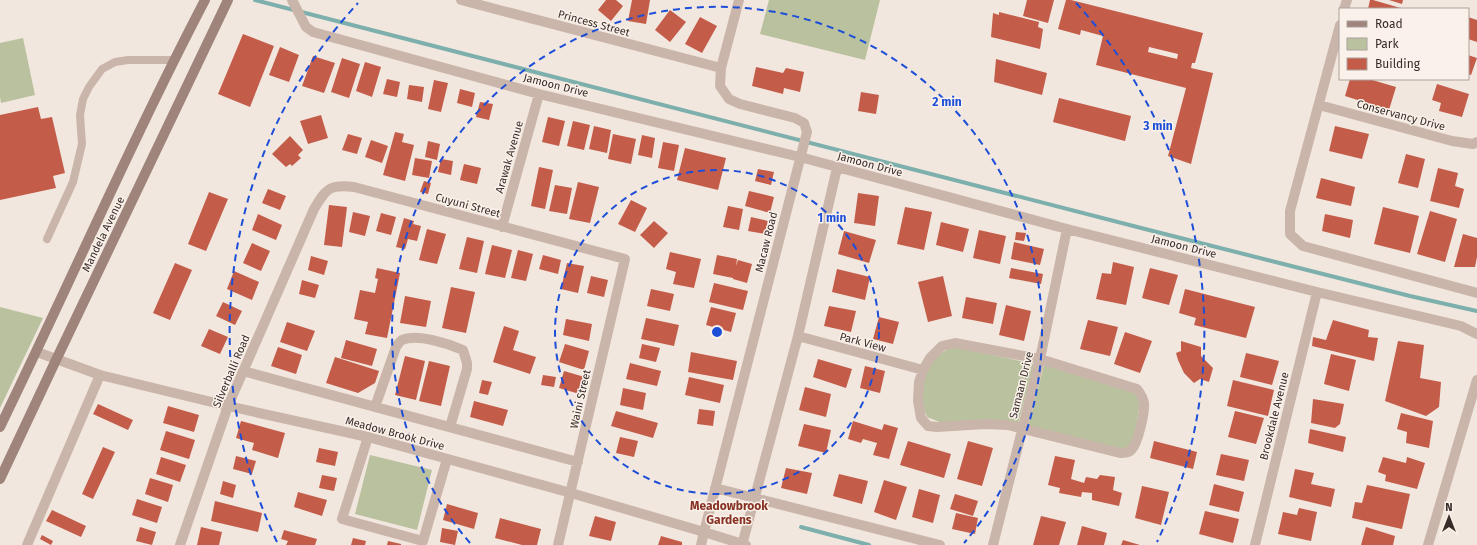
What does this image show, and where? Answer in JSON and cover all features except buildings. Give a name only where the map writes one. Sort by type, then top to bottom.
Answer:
[{"type":"main road","name":"Mandela Avenue","points":[[0,427],[37,352],[174,60],[205,0]]},
{"type":"main road","name":"Mandela Avenue","points":[[0,480],[228,0]]},
{"type":"street","name":"Princess Street","points":[[461,0],[721,68]]},
{"type":"street","name":"Macaw Road","points":[[701,545],[802,153],[806,132],[804,123],[795,118],[740,104],[729,99],[720,86],[721,68],[739,0]]},
{"type":"street","name":"Jamoon Drive","points":[[293,2],[306,26],[313,32],[539,94],[802,153],[837,168],[1067,229],[1317,292],[1460,326],[1477,334]]},
{"type":"street","points":[[1339,29],[1290,211],[1290,234],[1303,246],[1477,293]]},
{"type":"street","name":"Arawak Avenue","points":[[502,227],[539,94]]},
{"type":"street","name":"Conservancy Drive","points":[[1319,105],[1452,141],[1473,144],[1477,142]]},
{"type":"street","points":[[743,545],[798,336],[837,168]]},
{"type":"street","name":"Cuyuni Street","points":[[314,209],[327,191],[339,185],[354,187],[625,259]]},
{"type":"street","name":"Silverballi Road","points":[[180,545],[228,406],[314,209]]},
{"type":"street","name":"Samaan Drive","points":[[993,545],[1040,359],[1067,229]]},
{"type":"street","name":"Waini Street","points":[[558,545],[625,259]]},
{"type":"street","name":"Brookdale Avenue","points":[[1255,545],[1317,292]]},
{"type":"street","name":"Park View","points":[[798,336],[922,370]]},
{"type":"street","points":[[375,407],[396,346],[401,340],[423,338],[463,350],[465,355],[467,369],[450,427]]},
{"type":"street","points":[[955,343],[1040,359],[1137,389],[1142,395],[1144,405],[1138,437],[1133,448],[1128,452],[1120,453],[1008,425],[985,424],[937,427],[928,426],[921,418],[918,401],[919,382],[922,370],[930,358],[942,346],[955,343]]},
{"type":"street","name":"Meadow Brook Drive","points":[[37,352],[100,375],[228,406],[368,436],[571,493],[743,545]]},
{"type":"street","points":[[243,371],[578,462]]},
{"type":"street","points":[[27,545],[100,375]]},
{"type":"street","points":[[1428,545],[1477,380]]},
{"type":"street","points":[[368,436],[342,519],[423,541],[447,458]]},
{"type":"street","points":[[715,488],[940,545]]},
{"type":"lane","points":[[48,239],[74,182],[82,144],[80,115],[83,99],[102,68],[115,62],[128,60],[174,60]]},
{"type":"green space","points":[[769,0],[880,0],[865,60],[760,34]]},
{"type":"green space","points":[[23,38],[35,95],[1,103],[0,43]]},
{"type":"green space","points":[[0,307],[43,318],[0,408]]},
{"type":"green space","points":[[956,347],[1034,364],[1018,424],[942,423],[927,417],[922,396],[923,385],[930,364],[937,356],[946,350]]},
{"type":"green space","points":[[1044,365],[1134,392],[1140,402],[1135,436],[1129,447],[1119,450],[1028,427]]},
{"type":"green space","points":[[370,455],[432,470],[417,530],[355,514]]},
{"type":"waterway","points":[[255,0],[1145,229],[1410,296],[1477,311]]},
{"type":"waterway","points":[[801,527],[869,545]]},
{"type":"district","name":"Meadowbrook Gardens","points":[[729,513]]}]
